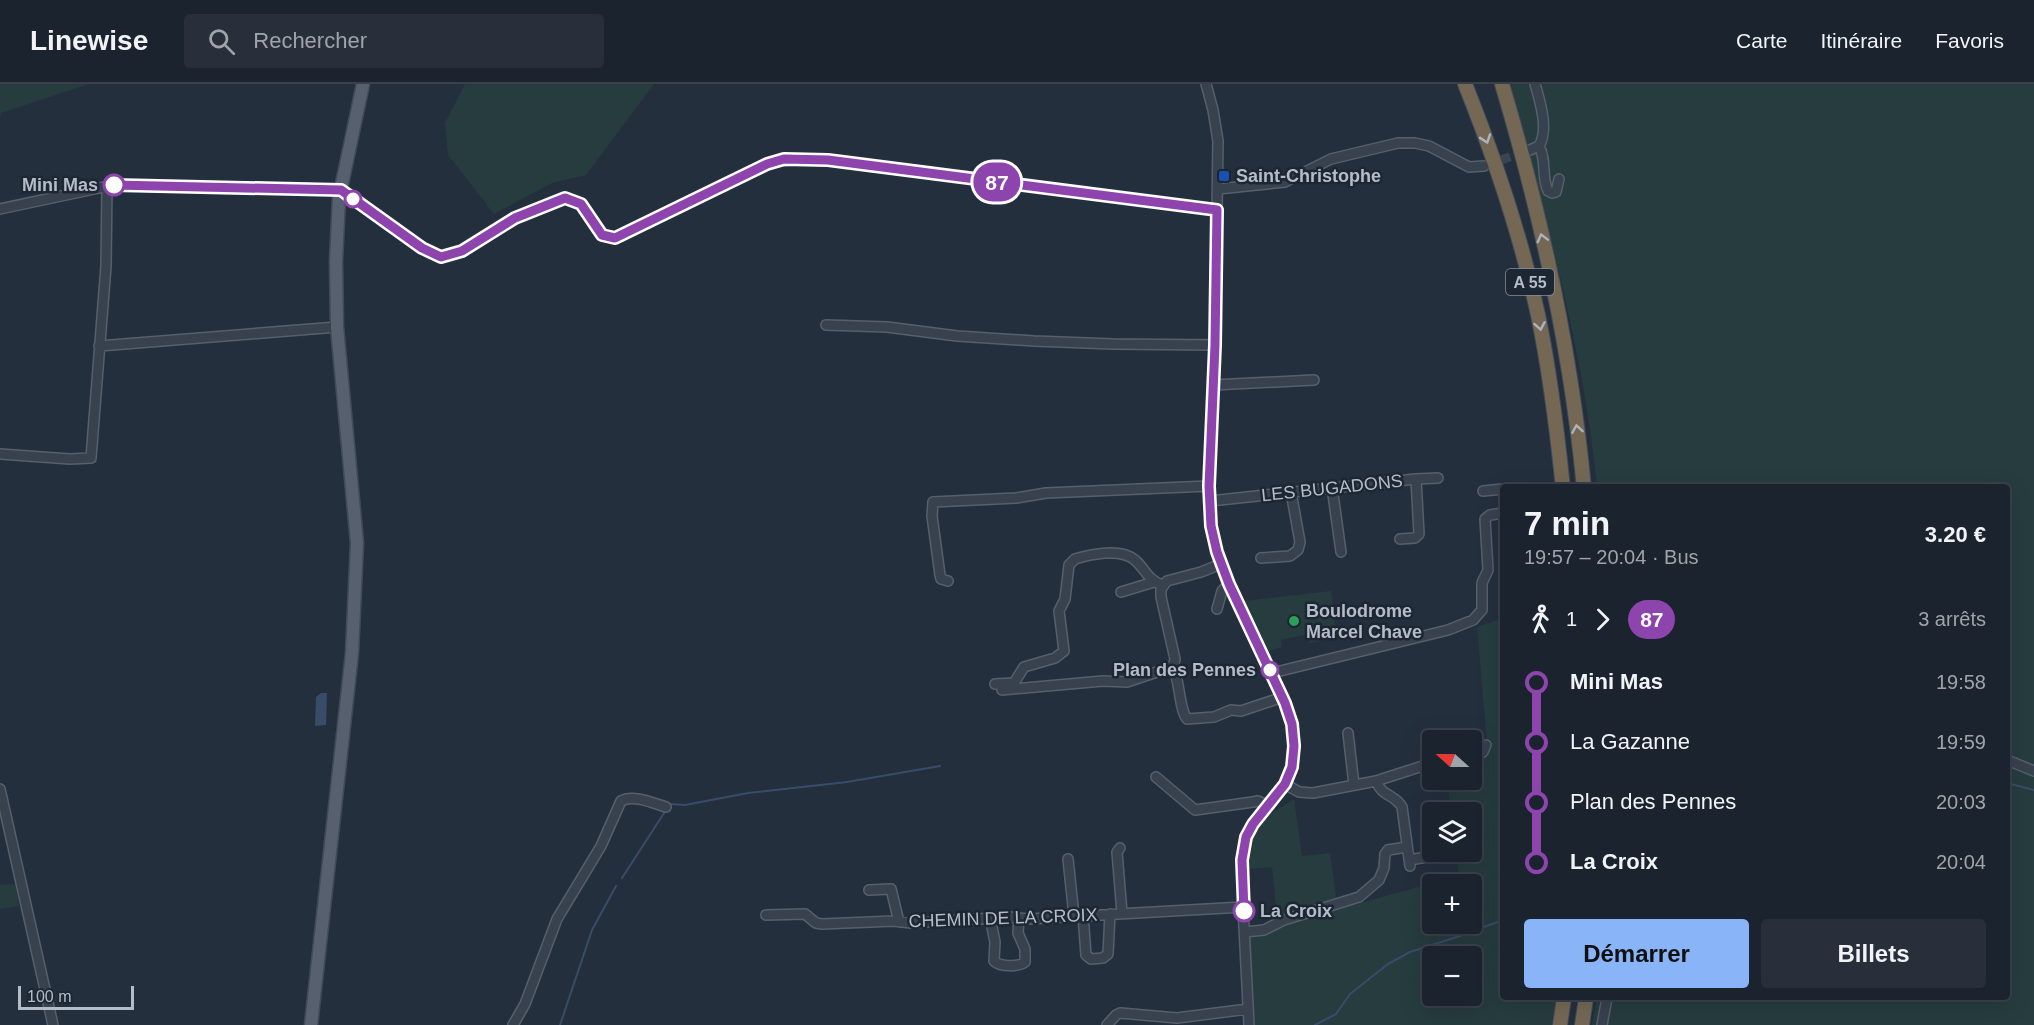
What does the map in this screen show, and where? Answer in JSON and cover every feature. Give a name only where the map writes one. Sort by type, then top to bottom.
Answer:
[{"type":"highway","name":"A 55","points":[[1466,84],[1506,200],[1538,316],[1547,365],[1562,484]]},
{"type":"highway","name":"A 55","points":[[1502,84],[1548,265],[1569,375],[1583,484]]},
{"type":"highway","points":[[1560,1025],[1564,1000]]},
{"type":"highway","points":[[1582,1025],[1586,1000]]},
{"type":"main road","points":[[311,1025],[352,653],[357,543],[337,327],[336,261],[341,190],[363,84]]},
{"type":"street","points":[[1206,84],[1216,125],[1218,189],[1209,486],[1212,533],[1229,584],[1272,673],[1290,717],[1294,746],[1292,767],[1285,784],[1249,830],[1244,844],[1243,907],[1249,1025]]},
{"type":"street","points":[[1535,84],[1543,123],[1543,137],[1534,148],[1544,156],[1545,184],[1548,191],[1556,192],[1559,179]]},
{"type":"street","points":[[1218,189],[1285,182],[1331,159],[1398,143],[1429,146],[1469,167],[1484,166]]},
{"type":"street","points":[[0,209],[107,186],[341,190],[422,248],[441,257],[462,251],[515,218],[565,198],[581,204],[602,235],[615,238],[767,164],[791,158],[828,160],[1217,210]]},
{"type":"street","points":[[0,454],[70,459],[91,458],[106,266],[107,186]]},
{"type":"street","points":[[826,325],[887,327],[957,336],[1034,341],[1215,345]]},
{"type":"street","points":[[99,346],[337,327]]},
{"type":"street","points":[[1213,385],[1314,380]]},
{"type":"street","points":[[1416,479],[1438,478]]},
{"type":"street","name":"LES BUGADONS","points":[[1210,501],[1416,479],[1419,534],[1415,538],[1400,540]]},
{"type":"street","points":[[948,581],[941,579],[940,575],[932,516],[933,502],[1016,498],[1046,493],[1209,486]]},
{"type":"street","points":[[1332,487],[1341,552]]},
{"type":"street","points":[[1482,491],[1500,489]]},
{"type":"street","points":[[1294,492],[1306,549]]},
{"type":"street","points":[[1261,558],[1290,556],[1298,550],[1300,542],[1294,492]]},
{"type":"street","points":[[1272,673],[1448,630],[1473,620],[1482,610],[1482,583],[1488,570],[1485,519],[1490,515],[1500,513]]},
{"type":"street","points":[[1173,666],[1127,682],[1103,681],[999,687],[1014,683],[1024,667],[1062,654],[1064,648],[1059,611],[1065,599],[1069,565],[1075,559],[1114,553],[1129,556],[1158,584],[1175,659],[1173,666],[1179,683],[1183,713],[1187,720],[1214,717],[1231,710],[1240,711],[1282,697]]},
{"type":"street","points":[[1121,592],[1201,572],[1221,564]]},
{"type":"street","points":[[1217,609],[1222,591],[1229,584]]},
{"type":"street","points":[[1348,733],[1354,784]]},
{"type":"street","points":[[1482,752],[1486,745]]},
{"type":"street","points":[[2010,761],[2034,771]]},
{"type":"street","points":[[1285,784],[1299,792],[1308,793],[1376,781],[1422,765]]},
{"type":"street","points":[[1156,777],[1195,810],[1253,802],[1269,806]]},
{"type":"street","points":[[1376,781],[1381,791],[1401,804],[1410,863],[1422,858]]},
{"type":"street","points":[[0,789],[53,1025]]},
{"type":"street","points":[[513,1025],[525,1004],[557,919],[602,846],[621,801],[624,798],[633,799],[666,807]]},
{"type":"street","points":[[1245,932],[1264,930],[1284,920],[1353,901],[1379,880],[1384,868],[1384,857],[1388,850],[1407,847]]},
{"type":"street","points":[[1120,848],[1117,852],[1122,913]]},
{"type":"street","points":[[1068,860],[1086,955],[1091,959],[1103,958],[1108,952],[1110,914]]},
{"type":"street","points":[[869,890],[891,889],[899,922]]},
{"type":"street","name":"CHEMIN DE LA CROIX","points":[[766,915],[805,914],[816,923],[822,924],[911,923],[990,917],[1019,918],[1243,907]]},
{"type":"street","points":[[990,917],[995,942],[994,961],[1000,965],[1021,965],[1025,962],[1025,949],[1018,933],[1019,918]]},
{"type":"street","points":[[1602,1025],[1607,1000]]},
{"type":"street","points":[[1107,1025],[1120,1013],[1177,1017],[1248,1009]]},
{"type":"green space","points":[[0,84],[89,84],[1,113],[0,119]]},
{"type":"green space","points":[[465,84],[654,84],[586,175],[552,183],[494,214],[448,155],[445,123]]},
{"type":"green space","points":[[1510,84],[2034,84],[2034,1025],[1592,1025],[1597,1000],[2010,1000],[2010,484],[1597,484],[1583,385],[1549,234]]},
{"type":"green space","name":"Boulodrome Marcel Chave","points":[[1331,591],[1337,637],[1310,643],[1308,634],[1281,640],[1282,647],[1267,651],[1245,601]]},
{"type":"green space","points":[[1500,619],[1500,1000],[1556,1000],[1552,1025],[1255,1025],[1249,934],[1278,926],[1272,867],[1247,869],[1251,843],[1259,826],[1265,819],[1294,799],[1302,856],[1330,853],[1338,909],[1422,886],[1422,934],[1482,934],[1482,874],[1459,874],[1457,862],[1482,862],[1482,802],[1450,802],[1448,790],[1482,790],[1482,756],[1488,755],[1477,627]]},
{"type":"green space","points":[[15,884],[19,906],[0,909],[0,885]]},
{"type":"water","points":[[321,693],[327,693],[326,725],[315,726],[316,697]]},
{"type":"waterway","points":[[670,804],[685,805],[748,793],[847,782],[940,766]]},
{"type":"waterway","points":[[2010,784],[2034,790]]},
{"type":"waterway","points":[[622,878],[666,810]]},
{"type":"waterway","points":[[560,1025],[592,930],[616,886]]},
{"type":"waterway","points":[[1315,1025],[1336,1014],[1350,994],[1388,964],[1410,952],[1500,921]]},
{"type":"tunnel","points":[[1489,164],[1524,152]]},
{"type":"bus line","name":"87","points":[[114,185],[341,190],[383,222],[422,248],[441,257],[462,251],[515,218],[565,198],[581,204],[602,235],[615,238],[767,164],[798,158],[1217,210],[1215,345],[1209,486],[1211,526],[1217,552],[1229,584],[1285,703],[1292,724],[1294,746],[1294,759],[1285,784],[1253,824],[1246,837],[1242,860],[1244,911]]},
{"type":"place","name":"Saint-Christophe","points":[[1224,176]]},
{"type":"place","name":"Mini Mas","points":[[114,185]]},
{"type":"place","name":"Boulodrome Marcel Chave","points":[[1294,621]]},
{"type":"place","name":"Plan des Pennes","points":[[1270,670]]},
{"type":"place","name":"La Croix","points":[[1244,911]]}]
